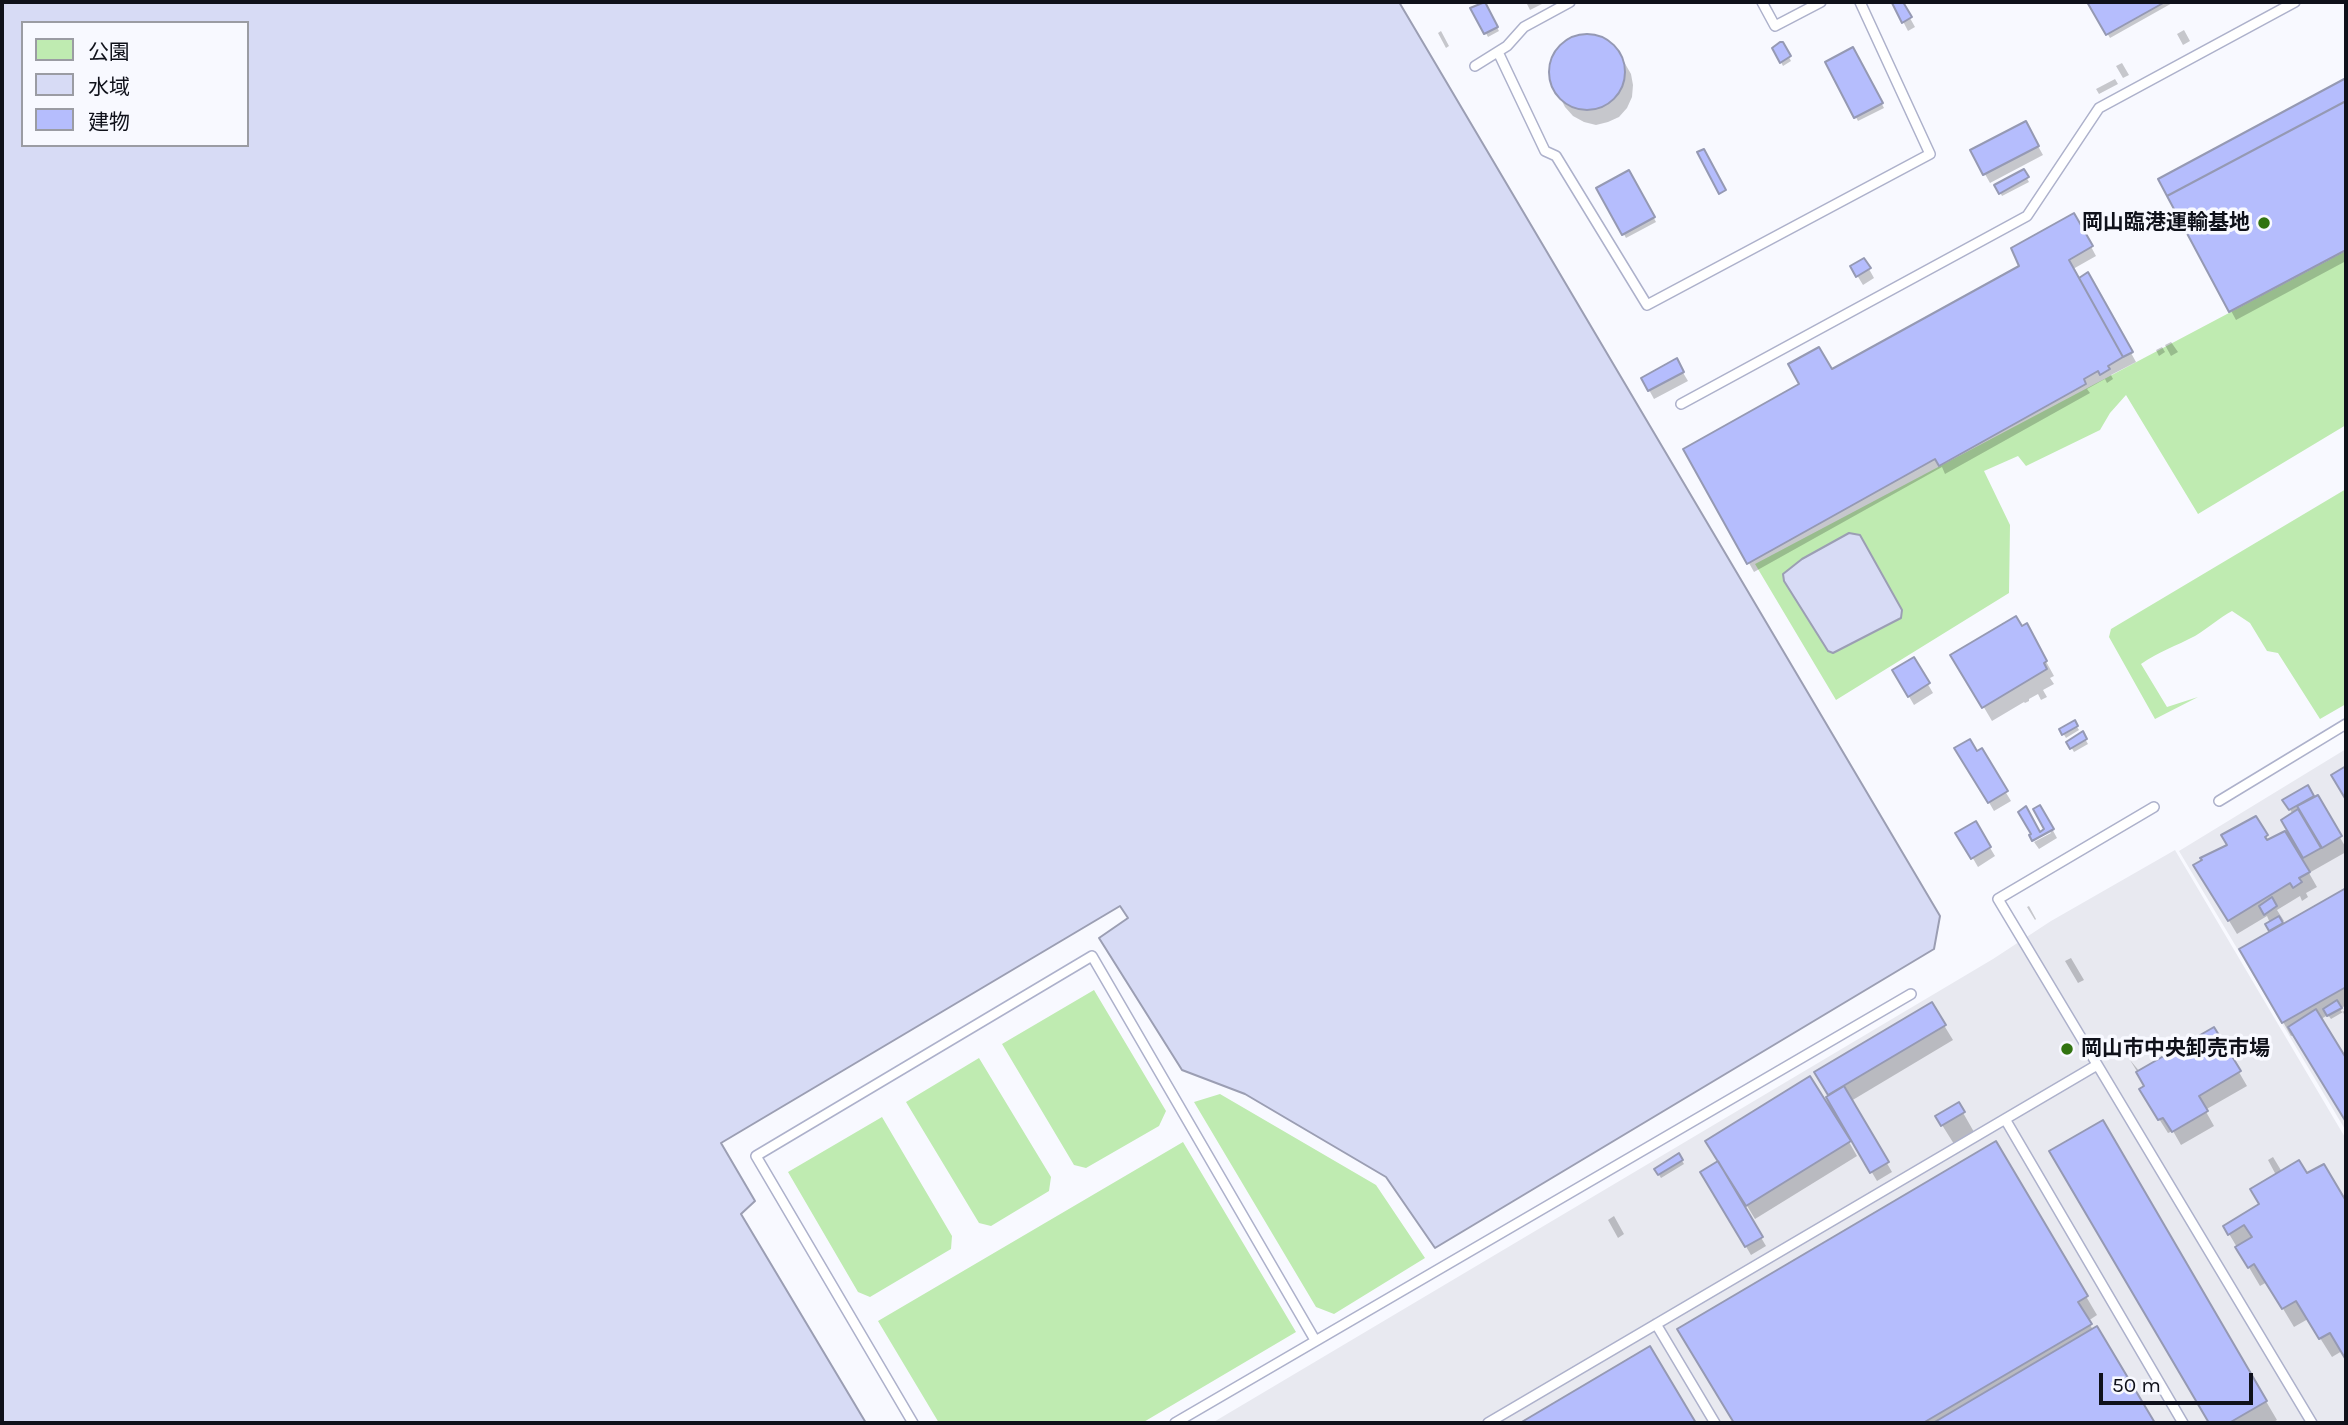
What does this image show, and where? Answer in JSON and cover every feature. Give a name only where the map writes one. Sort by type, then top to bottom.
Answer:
[{"type":"lane","points":[[1475,66],[1507,46],[1524,27],[1570,2]]},
{"type":"lane","points":[[1762,2],[1775,26],[1821,2]]},
{"type":"lane","points":[[1498,52],[1545,150],[1556,156],[1647,305],[1930,154],[1860,2]]},
{"type":"lane","points":[[1681,404],[2027,216],[2099,108],[2295,2]]},
{"type":"lane","points":[[2219,801],[2346,724]]},
{"type":"lane","points":[[2154,807],[1998,899],[2312,1423]]},
{"type":"lane","points":[[914,1423],[755,1156],[1092,957],[1315,1340]]},
{"type":"lane","points":[[1175,1423],[1911,994]]},
{"type":"lane","points":[[1488,1423],[2097,1065]]},
{"type":"lane","points":[[2005,1119],[2183,1423]]},
{"type":"lane","points":[[1656,1324],[1715,1423]]},
{"type":"shaded area","points":[[2346,749],[2346,1131],[2179,851]]},
{"type":"shaded area","name":"岡山市中央卸売市場","points":[[2175,850],[2346,1139],[2346,1423],[1212,1423],[1993,959],[2051,921]]},
{"type":"green space","points":[[2346,251],[2346,425],[2198,514],[2126,395],[2110,413],[2100,430],[2026,466],[2018,456],[1984,471],[2010,525],[2009,593],[1836,700],[1755,564]],"holes":[[[1849,533],[1860,535],[1828,651],[1784,581],[1783,575],[1802,559]]]},
{"type":"green space","points":[[2346,489],[2346,704],[2320,719],[2278,653],[2267,651],[2250,623],[2232,611],[2195,636],[2141,664],[2167,707],[2198,697],[2155,719],[2109,637],[2111,629]]},
{"type":"green space","points":[[1094,990],[1166,1111],[1159,1126],[1086,1168],[1074,1165],[1002,1044]]},
{"type":"green space","points":[[979,1058],[1051,1177],[1049,1191],[991,1226],[979,1223],[906,1102]]},
{"type":"green space","points":[[1220,1094],[1376,1185],[1425,1258],[1334,1314],[1316,1307],[1194,1102]]},
{"type":"green space","points":[[882,1117],[952,1236],[951,1249],[870,1297],[858,1292],[788,1172]]},
{"type":"green space","points":[[1183,1142],[1296,1332],[1142,1423],[939,1423],[878,1321]]},
{"type":"water","points":[[2,2],[1399,2],[1940,916],[1934,949],[1435,1248],[1386,1177],[1245,1094],[1182,1070],[1099,938],[1128,918],[1120,906],[721,1143],[755,1201],[741,1214],[866,1423],[2,1423]]},
{"type":"water","points":[[1849,533],[1860,535],[1902,610],[1901,618],[1833,653],[1828,651],[1784,581],[1783,574],[1802,559]]},
{"type":"building","points":[[1485,2],[1498,27],[1484,34],[1470,8]]},
{"type":"building","points":[[1903,2],[1912,17],[1902,23],[1892,3]]},
{"type":"building","points":[[2087,2],[2165,2],[2106,35]]},
{"type":"building","points":[[1580,34],[1594,34],[1608,40],[1619,51],[1625,72],[1622,87],[1614,99],[1594,110],[1580,110],[1566,104],[1555,93],[1549,79],[1549,65],[1555,51],[1566,40]]},
{"type":"building","points":[[1783,42],[1791,56],[1780,63],[1772,48]]},
{"type":"building","points":[[1853,47],[1883,103],[1854,118],[1825,62]]},
{"type":"building","points":[[2346,78],[2346,101],[2167,196],[2158,179]]},
{"type":"building","name":"岡山臨港運輸基地","points":[[2346,101],[2346,250],[2229,312],[2167,196]]},
{"type":"building","points":[[2026,121],[2039,146],[1983,175],[1970,150]]},
{"type":"building","points":[[1704,149],[1726,190],[1719,194],[1697,152]]},
{"type":"building","points":[[2024,169],[2029,177],[1999,194],[1994,185]]},
{"type":"building","points":[[1629,170],[1655,217],[1622,235],[1596,188]]},
{"type":"building","points":[[2074,213],[2093,246],[2069,260],[2123,357],[2108,366],[2110,369],[2100,375],[2098,371],[2084,379],[2086,384],[1939,466],[1935,459],[1747,564],[1683,449],[1799,384],[1788,364],[1819,347],[1832,369],[2019,266],[2011,248]]},
{"type":"building","points":[[1864,258],[1871,268],[1856,277],[1850,266]]},
{"type":"building","points":[[2088,272],[2133,352],[2123,357],[2079,278]]},
{"type":"building","points":[[1677,358],[1684,372],[1648,391],[1641,378]]},
{"type":"building","points":[[2016,616],[2022,626],[2027,623],[2047,661],[2044,663],[2047,669],[1982,708],[1950,655]]},
{"type":"building","points":[[1914,657],[1930,683],[1908,697],[1892,670]]},
{"type":"building","points":[[2075,720],[2078,726],[2062,735],[2059,729]]},
{"type":"building","points":[[2083,731],[2087,739],[2070,749],[2066,742]]},
{"type":"building","points":[[1970,739],[1977,751],[1982,748],[2008,791],[1988,803],[1954,748]]},
{"type":"building","points":[[2346,766],[2346,800],[2331,775]]},
{"type":"building","points":[[2308,785],[2314,796],[2289,810],[2282,800]]},
{"type":"building","points":[[2318,795],[2342,836],[2322,848],[2297,806]]},
{"type":"building","points":[[2040,805],[2054,829],[2032,841],[2029,835],[2031,834],[2018,812],[2026,806],[2040,832],[2044,829],[2033,809]]},
{"type":"building","points":[[2298,809],[2321,848],[2303,858],[2281,820]]},
{"type":"building","points":[[2256,816],[2268,835],[2265,837],[2267,840],[2285,831],[2310,872],[2299,878],[2302,882],[2293,888],[2290,883],[2228,921],[2193,865],[2202,860],[2200,858],[2227,845],[2221,835]]},
{"type":"building","points":[[1976,821],[1991,847],[1971,859],[1955,833]]},
{"type":"building","points":[[2346,888],[2346,987],[2282,1023],[2239,949]]},
{"type":"building","points":[[2272,897],[2277,906],[2264,915],[2259,906]]},
{"type":"building","points":[[2279,916],[2283,923],[2269,931],[2265,924]]},
{"type":"building","points":[[2337,1000],[2342,1008],[2327,1016],[2323,1009]]},
{"type":"building","points":[[1932,1002],[1946,1025],[1828,1095],[1814,1072]]},
{"type":"building","points":[[2316,1009],[2346,1058],[2346,1122],[2288,1027]]},
{"type":"building","points":[[2214,1027],[2241,1071],[2199,1096],[2208,1111],[2172,1132],[2163,1118],[2158,1120],[2139,1089],[2144,1086],[2136,1072]]},
{"type":"building","points":[[1810,1076],[1851,1141],[1746,1206],[1705,1141]]},
{"type":"building","points":[[1844,1086],[1889,1162],[1870,1173],[1826,1097]]},
{"type":"building","points":[[1959,1102],[1965,1112],[1941,1126],[1935,1116]]},
{"type":"building","points":[[2103,1120],[2267,1401],[2229,1423],[2209,1423],[2049,1151]]},
{"type":"building","points":[[1996,1141],[2088,1296],[2078,1302],[2092,1324],[1923,1423],[1734,1423],[1677,1329]]},
{"type":"building","points":[[1679,1153],[1683,1160],[1658,1175],[1654,1169]]},
{"type":"building","points":[[2299,1160],[2307,1173],[2324,1164],[2346,1201],[2346,1360],[2330,1333],[2319,1339],[2296,1301],[2282,1309],[2254,1264],[2248,1268],[2235,1247],[2252,1237],[2244,1225],[2228,1235],[2223,1226],[2259,1204],[2250,1189]]},
{"type":"building","points":[[1718,1161],[1763,1237],[1745,1247],[1700,1172]]},
{"type":"building","points":[[2097,1326],[2155,1423],[1933,1423]]},
{"type":"building","points":[[1650,1346],[1696,1423],[1520,1423]]},
{"type":"place","name":"岡山臨港運輸基地","points":[[2264,223]]},
{"type":"place","name":"岡山市中央卸売市場","points":[[2067,1049]]}]
